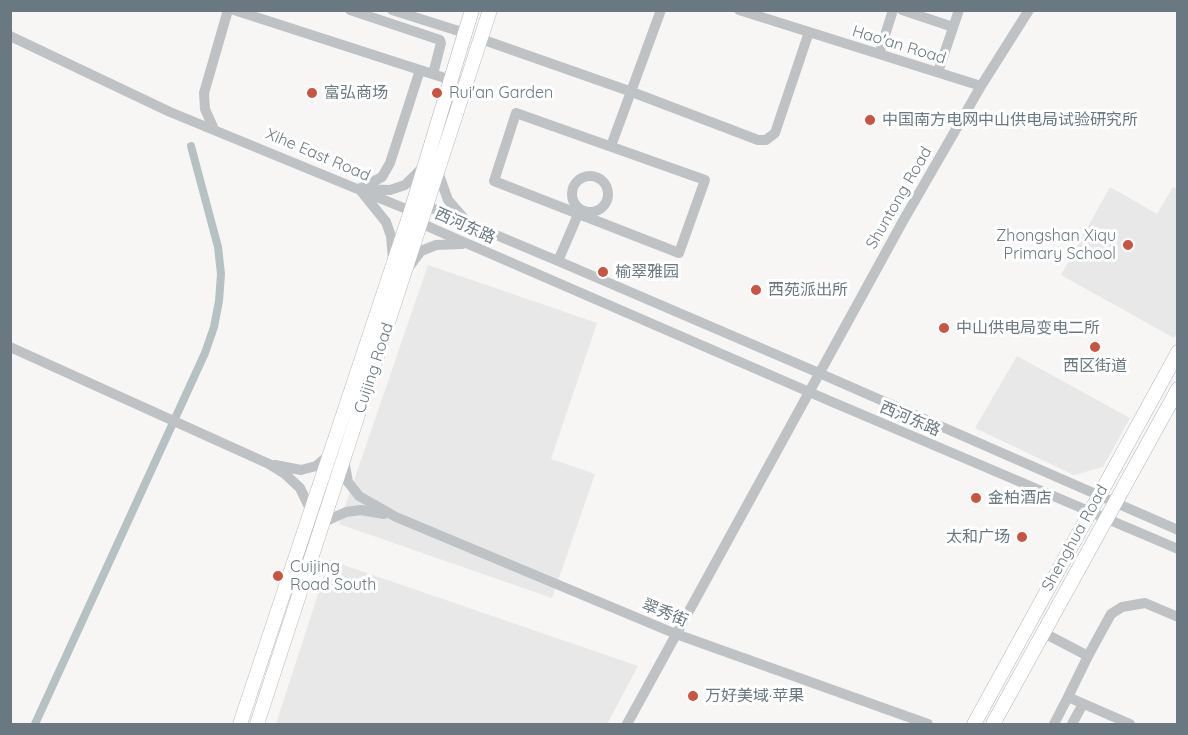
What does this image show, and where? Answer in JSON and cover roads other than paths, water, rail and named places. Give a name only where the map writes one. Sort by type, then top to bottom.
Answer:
[{"type":"main road","name":"Cuijing Road","points":[[257,724],[344,460],[399,269],[411,211],[472,10]]},
{"type":"main road","name":"Cuijing Road","points":[[240,724],[330,454],[399,269],[427,206],[490,10]]},
{"type":"main road","name":"Shenghua Road","points":[[974,724],[1178,352]]},
{"type":"main road","name":"Shenghua Road","points":[[993,724],[1178,389]]},
{"type":"street","points":[[213,127],[206,109],[204,93],[228,10]]},
{"type":"street","points":[[234,10],[451,80]]},
{"type":"street","points":[[350,10],[440,40],[433,74]]},
{"type":"street","points":[[392,10],[465,33]]},
{"type":"street","points":[[611,146],[661,10]]},
{"type":"street","name":"Hao'an Road","points":[[739,10],[981,86]]},
{"type":"street","points":[[879,54],[892,10]]},
{"type":"street","points":[[902,10],[953,27]]},
{"type":"street","points":[[938,72],[959,10]]},
{"type":"street","name":"Shuntong Road","points":[[627,724],[903,221],[981,86],[1029,10]]},
{"type":"street","points":[[481,39],[632,92],[758,140],[766,140],[775,133],[809,32]]},
{"type":"street","name":"Xihe East Road","points":[[10,36],[170,112],[213,127],[411,211]]},
{"type":"street","points":[[359,189],[382,177],[390,163],[420,70]]},
{"type":"street","points":[[516,112],[611,146],[705,180],[680,253],[494,181],[516,112]]},
{"type":"street","points":[[359,189],[390,190],[405,184],[425,165]]},
{"type":"street","points":[[438,172],[448,200],[471,225]]},
{"type":"street","points":[[359,189],[386,222],[399,269],[421,251],[436,245],[466,244]]},
{"type":"street","name":"西河东路","points":[[1178,530],[819,373],[427,206],[411,211],[421,223],[466,244],[1178,549]]},
{"type":"street","points":[[558,261],[579,212]]},
{"type":"street","points":[[10,347],[269,464],[285,474],[300,488],[311,511]]},
{"type":"street","points":[[269,464],[301,470],[316,466],[330,454]]},
{"type":"street","points":[[344,460],[348,482],[359,496],[396,517]]},
{"type":"street","points":[[324,522],[346,512],[361,510],[396,517]]},
{"type":"street","name":"翠秀街","points":[[396,517],[676,634],[928,724]]},
{"type":"street","points":[[1054,724],[1112,614],[1122,607],[1145,603],[1178,617]]},
{"type":"street","points":[[1044,633],[1088,656]]},
{"type":"street","points":[[1068,697],[1130,724]]},
{"type":"street","points":[[1072,724],[1083,704]]},
{"type":"waterway","points":[[35,724],[205,353],[214,327],[221,274],[218,247],[191,146]]},
{"type":"place","name":"富弘商场","points":[[312,93]]},
{"type":"place","name":"Rui'an Garden","points":[[437,93]]},
{"type":"place","name":"中国南方电网中山供电局试验研究所","points":[[870,120]]},
{"type":"place","name":"Zhongshan Xiqu Primary School","points":[[1128,245]]},
{"type":"place","name":"榆翠雅园","points":[[603,272]]},
{"type":"place","name":"西苑派出所","points":[[756,290]]},
{"type":"place","name":"中山供电局变电二所","points":[[944,328]]},
{"type":"place","name":"西区街道","points":[[1095,347]]},
{"type":"place","name":"金柏酒店","points":[[976,498]]},
{"type":"place","name":"太和广场","points":[[1022,537]]},
{"type":"place","name":"Cuijing Road South","points":[[278,576]]},
{"type":"place","name":"万好美域·苹果","points":[[693,696]]}]
